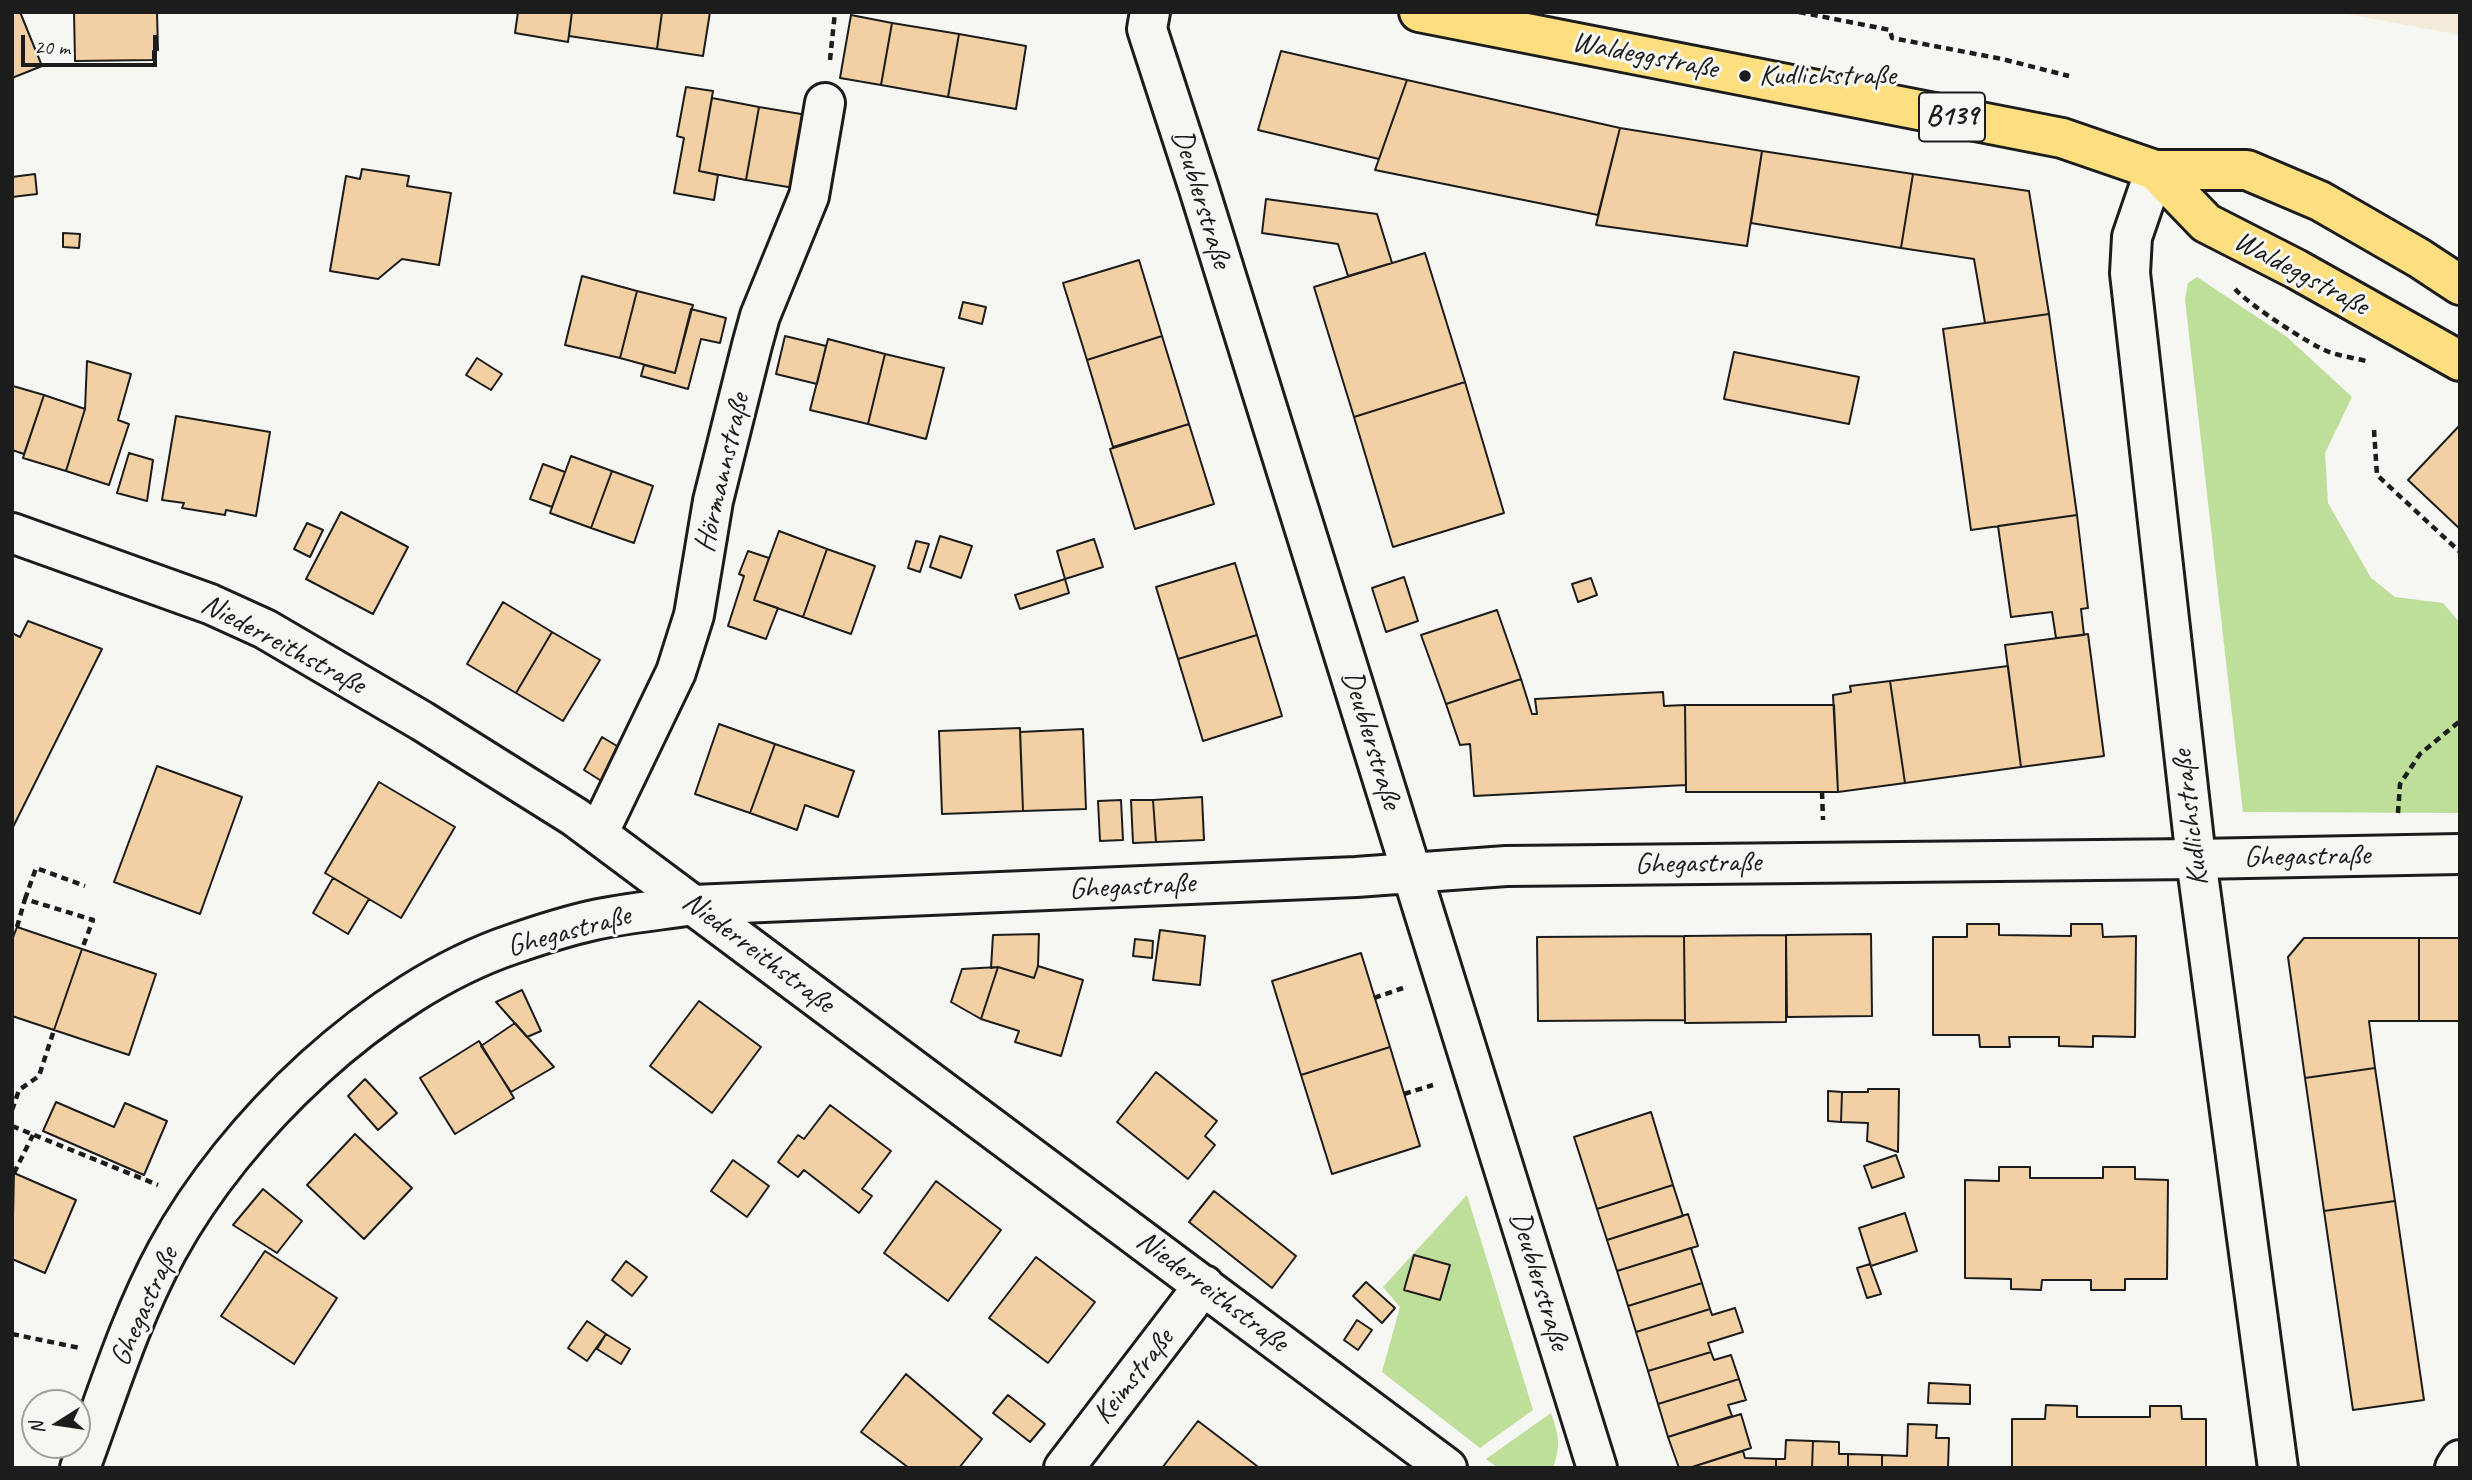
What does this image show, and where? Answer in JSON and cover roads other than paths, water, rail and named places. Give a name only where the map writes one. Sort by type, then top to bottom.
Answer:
[{"type":"main road","name":"Waldeggstraße","points":[[1419,12],[2062,138],[2155,170],[2246,170],[2320,201],[2420,258],[2460,285]]},
{"type":"main road","name":"Waldeggstraße","points":[[2155,170],[2206,223],[2296,269],[2460,361]]},
{"type":"street","name":"Deublerstraße","points":[[1150,12],[1147,29],[1597,1468]]},
{"type":"street","name":"Hörmannstraße","points":[[598,834],[676,672],[694,615],[713,501],[742,384],[760,316],[809,197],[825,103]]},
{"type":"street","name":"Kudlichstraße","points":[[2155,170],[2132,237],[2130,273],[2196,859],[2278,1468]]},
{"type":"street","name":"Niederreithstraße","points":[[12,533],[210,604],[265,629],[422,721],[563,809],[1447,1468]]},
{"type":"street","name":"Ghegastraße","points":[[80,1468],[127,1340],[167,1251],[212,1181],[248,1136],[327,1058],[401,1000],[447,974],[511,944],[593,920],[693,905],[1329,878],[1506,866],[2460,854]]},
{"type":"street","name":"Keimstraße","points":[[1064,1468],[1204,1285]]},
{"type":"street","points":[[2455,1468],[2460,1460]]},
{"type":"place","name":"Kudlichstraße","points":[[1745,76]]}]
